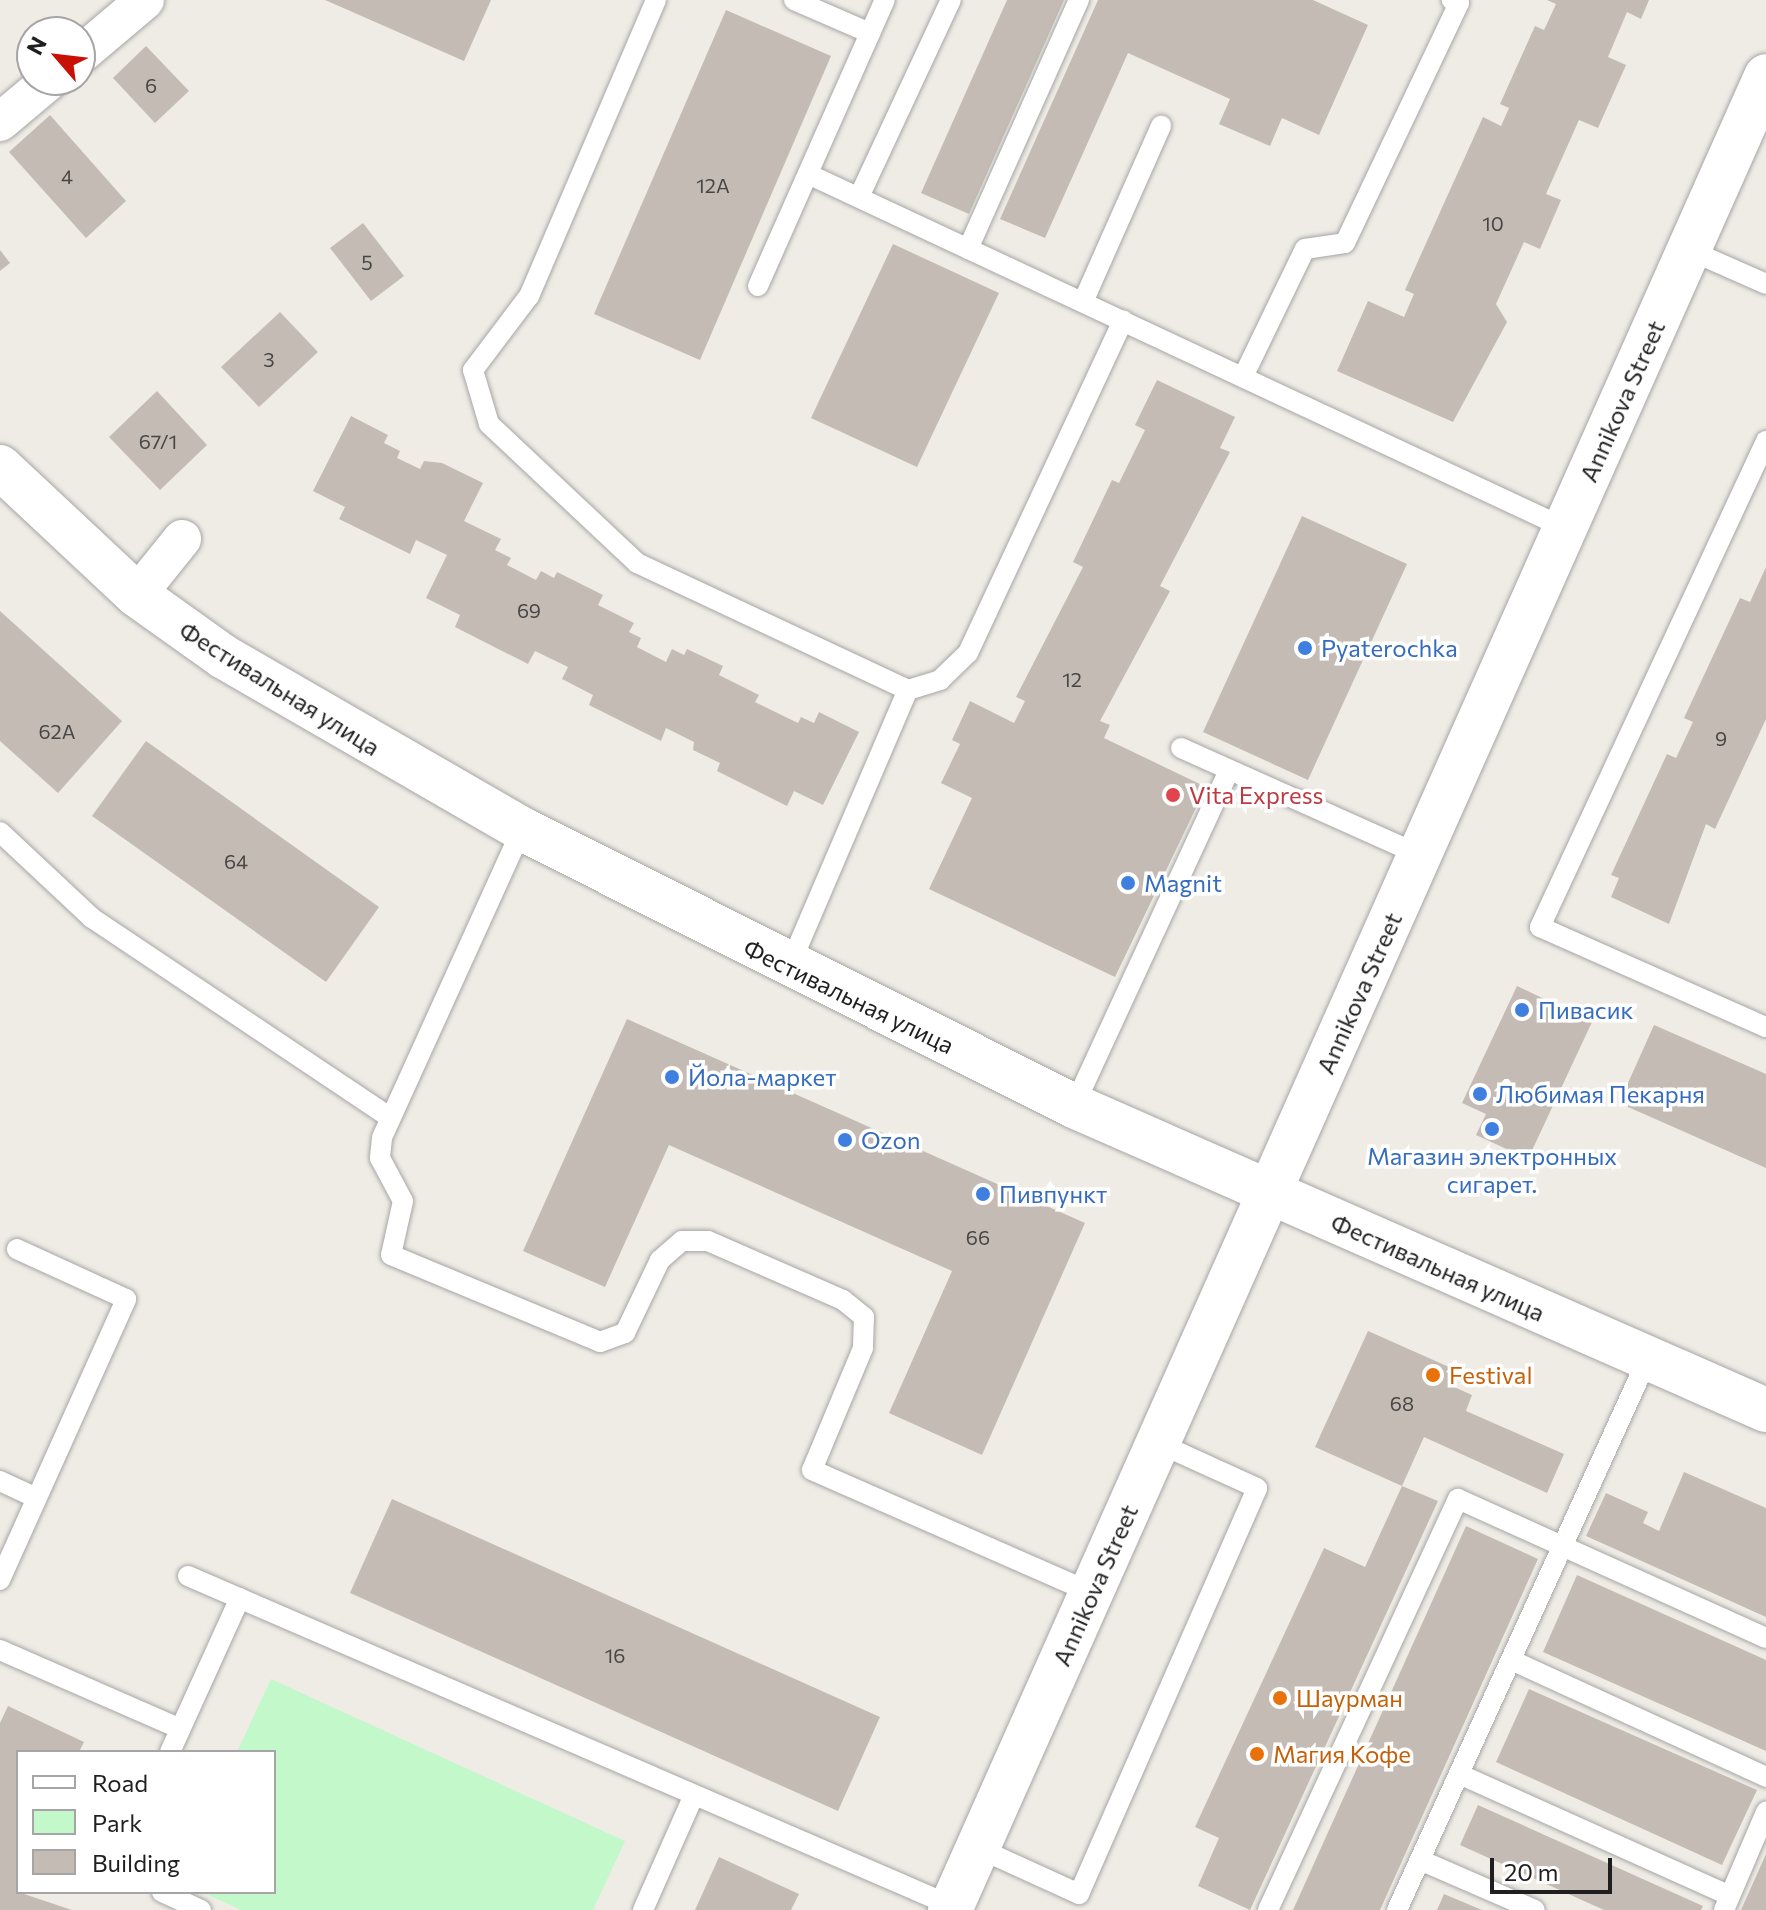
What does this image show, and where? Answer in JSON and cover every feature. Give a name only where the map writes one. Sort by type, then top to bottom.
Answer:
[{"type":"street","points":[[96,41],[145,0]]},
{"type":"street","name":"Annikova Street","points":[[951,1908],[1766,76]]},
{"type":"street","points":[[0,122],[31,96]]},
{"type":"street","name":"Фестивальная улица","points":[[0,467],[137,595],[338,727],[522,829],[789,967],[1074,1106],[1766,1410]]},
{"type":"street","points":[[137,595],[182,539]]},
{"type":"lane","points":[[656,0],[529,296],[473,370],[489,424],[637,563],[908,690],[940,680],[968,653],[1123,320]]},
{"type":"lane","points":[[794,0],[870,33]]},
{"type":"lane","points":[[758,286],[885,0]]},
{"type":"lane","points":[[859,197],[951,0]]},
{"type":"lane","points":[[968,249],[1079,0]]},
{"type":"lane","points":[[1243,377],[1305,249],[1345,243],[1459,3],[1452,0]]},
{"type":"lane","points":[[1083,302],[1161,126]]},
{"type":"lane","points":[[808,174],[1565,528]]},
{"type":"lane","points":[[1689,250],[1766,284]]},
{"type":"lane","points":[[1766,441],[1540,927],[1766,1027]]},
{"type":"lane","points":[[789,967],[908,690]]},
{"type":"lane","points":[[1181,748],[1420,855]]},
{"type":"lane","points":[[1074,1106],[1229,770]]},
{"type":"lane","points":[[522,829],[388,1116],[380,1158],[404,1210],[391,1255],[600,1342],[625,1333],[660,1260],[682,1241],[708,1241],[843,1300],[864,1317],[863,1348],[812,1470],[1092,1593]]},
{"type":"lane","points":[[0,832],[92,918],[388,1116]]},
{"type":"lane","points":[[0,1580],[126,1299],[17,1249]]},
{"type":"lane","points":[[1397,1910],[1648,1358]]},
{"type":"lane","points":[[978,1848],[1079,1894],[1257,1488],[1158,1443]]},
{"type":"lane","points":[[0,1481],[36,1498]]},
{"type":"lane","points":[[1268,1910],[1458,1499],[1766,1638]]},
{"type":"lane","points":[[188,1576],[951,1908]]},
{"type":"lane","points":[[171,1750],[240,1598]]},
{"type":"lane","points":[[0,1650],[181,1729]]},
{"type":"lane","points":[[1511,1660],[1766,1777]]},
{"type":"lane","points":[[1459,1774],[1727,1903],[1766,1812]]},
{"type":"lane","points":[[643,1910],[694,1795]]},
{"type":"lane","points":[[1420,1860],[1535,1910]]},
{"type":"lane","points":[[166,1894],[201,1910]]},
{"type":"green space","points":[[271,1679],[625,1841],[593,1910],[241,1910],[206,1894],[276,1894],[276,1750],[238,1750]]},
{"type":"building","points":[[325,0],[491,0],[464,61]]},
{"type":"building","points":[[1007,0],[1064,0],[969,214],[921,193]]},
{"type":"building","points":[[1098,0],[1313,0],[1368,25],[1319,135],[1282,118],[1270,146],[1219,124],[1230,99],[1128,53],[1045,238],[1000,219]]},
{"type":"building","points":[[1547,0],[1649,0],[1641,19],[1627,12],[1608,57],[1626,65],[1598,128],[1579,120],[1546,194],[1561,200],[1540,249],[1524,242],[1496,304],[1507,322],[1453,422],[1337,371],[1368,301],[1404,317],[1414,294],[1405,290],[1445,201],[1483,117],[1501,126],[1509,108],[1500,104],[1535,26],[1544,30],[1556,4]]},
{"type":"building","points":[[726,10],[831,56],[700,360],[594,314]]},
{"type":"building","points":[[146,46],[189,91],[155,123],[113,78]]},
{"type":"building","points":[[50,115],[126,201],[86,238],[9,152]]},
{"type":"building","points":[[363,223],[404,276],[371,301],[330,248]]},
{"type":"building","points":[[893,244],[999,293],[917,467],[811,418]]},
{"type":"building","points":[[0,250],[10,263],[0,271]]},
{"type":"building","points":[[280,312],[318,352],[259,407],[221,367]]},
{"type":"building","points":[[1157,380],[1235,417],[1220,448],[1230,452],[1160,586],[1170,591],[1100,721],[1110,725],[1104,738],[1206,787],[1115,977],[929,889],[972,798],[941,783],[960,744],[952,740],[970,701],[1014,723],[1025,701],[1016,697],[1083,567],[1073,562],[1112,480],[1119,483],[1145,430],[1135,425]]},
{"type":"building","points":[[157,391],[207,445],[160,490],[109,437]]},
{"type":"building","points":[[351,416],[388,435],[384,443],[400,451],[397,458],[420,469],[424,461],[442,463],[483,483],[464,521],[501,539],[495,550],[511,558],[507,565],[536,580],[541,571],[554,578],[557,572],[603,595],[598,605],[634,623],[629,632],[641,638],[637,647],[666,662],[672,649],[684,655],[687,649],[723,666],[719,675],[759,695],[755,702],[798,723],[801,717],[814,723],[819,712],[859,732],[823,805],[794,791],[787,806],[717,771],[720,763],[693,750],[694,742],[666,728],[661,741],[589,705],[593,695],[562,679],[568,667],[535,651],[528,664],[455,627],[460,615],[426,598],[447,555],[416,540],[410,554],[339,519],[345,507],[313,491]]},
{"type":"building","name":"Pyaterochka","points":[[1302,516],[1407,564],[1308,780],[1203,732]]},
{"type":"building","points":[[1766,567],[1766,719],[1715,829],[1706,824],[1669,924],[1611,897],[1619,878],[1611,875],[1667,754],[1676,758],[1693,722],[1684,718],[1740,598],[1750,602]]},
{"type":"building","points":[[0,611],[122,721],[58,793],[0,741]]},
{"type":"building","points":[[146,741],[379,907],[326,982],[92,816]]},
{"type":"building","points":[[1517,986],[1592,1022],[1528,1159],[1476,1135],[1486,1114],[1462,1103]]},
{"type":"building","points":[[627,1019],[1085,1223],[982,1455],[889,1413],[952,1271],[669,1145],[605,1287],[523,1251]]},
{"type":"building","points":[[1654,1025],[1766,1074],[1766,1168],[1619,1103]]},
{"type":"building","points":[[1368,1331],[1458,1371],[1452,1386],[1472,1395],[1466,1411],[1564,1454],[1547,1493],[1424,1437],[1402,1486],[1315,1447]]},
{"type":"building","points":[[1684,1472],[1766,1508],[1766,1617],[1586,1536],[1606,1493],[1648,1512],[1643,1523],[1659,1531]]},
{"type":"building","points":[[1402,1486],[1438,1501],[1250,1910],[1198,1886],[1219,1838],[1195,1827],[1324,1548],[1365,1567]]},
{"type":"building","points":[[392,1499],[880,1717],[838,1811],[350,1593]]},
{"type":"building","points":[[1466,1526],[1538,1559],[1380,1910],[1293,1910]]},
{"type":"building","points":[[1577,1575],[1766,1660],[1766,1751],[1543,1652]]},
{"type":"building","points":[[1529,1689],[1757,1790],[1722,1865],[1496,1762]]},
{"type":"building","points":[[8,1706],[84,1742],[80,1750],[16,1750],[16,1894],[72,1910],[0,1910],[0,1723]]},
{"type":"building","points":[[1478,1805],[1703,1906],[1701,1910],[1604,1910],[1460,1845]]},
{"type":"building","points":[[1766,1854],[1766,1910],[1741,1910]]},
{"type":"building","points":[[719,1857],[799,1894],[791,1910],[695,1910]]},
{"type":"building","points":[[1444,1894],[1482,1910],[1437,1910]]},
{"type":"place","name":"Pyaterochka","points":[[1305,648]]},
{"type":"place","name":"Vita Express","points":[[1173,795]]},
{"type":"place","name":"Magnit","points":[[1128,883]]},
{"type":"place","name":"Пивасик","points":[[1522,1010]]},
{"type":"place","name":"Йола-маркет","points":[[672,1077]]},
{"type":"place","name":"Любимая Пекарня","points":[[1480,1094]]},
{"type":"place","name":"Магазин электронных сигарет.","points":[[1492,1129]]},
{"type":"place","name":"Ozon","points":[[845,1140]]},
{"type":"place","name":"Пивпункт","points":[[983,1194]]},
{"type":"place","name":"Festival","points":[[1433,1375]]},
{"type":"place","name":"Шаурман","points":[[1280,1698]]},
{"type":"place","name":"Магия Кофе","points":[[1257,1754]]}]
